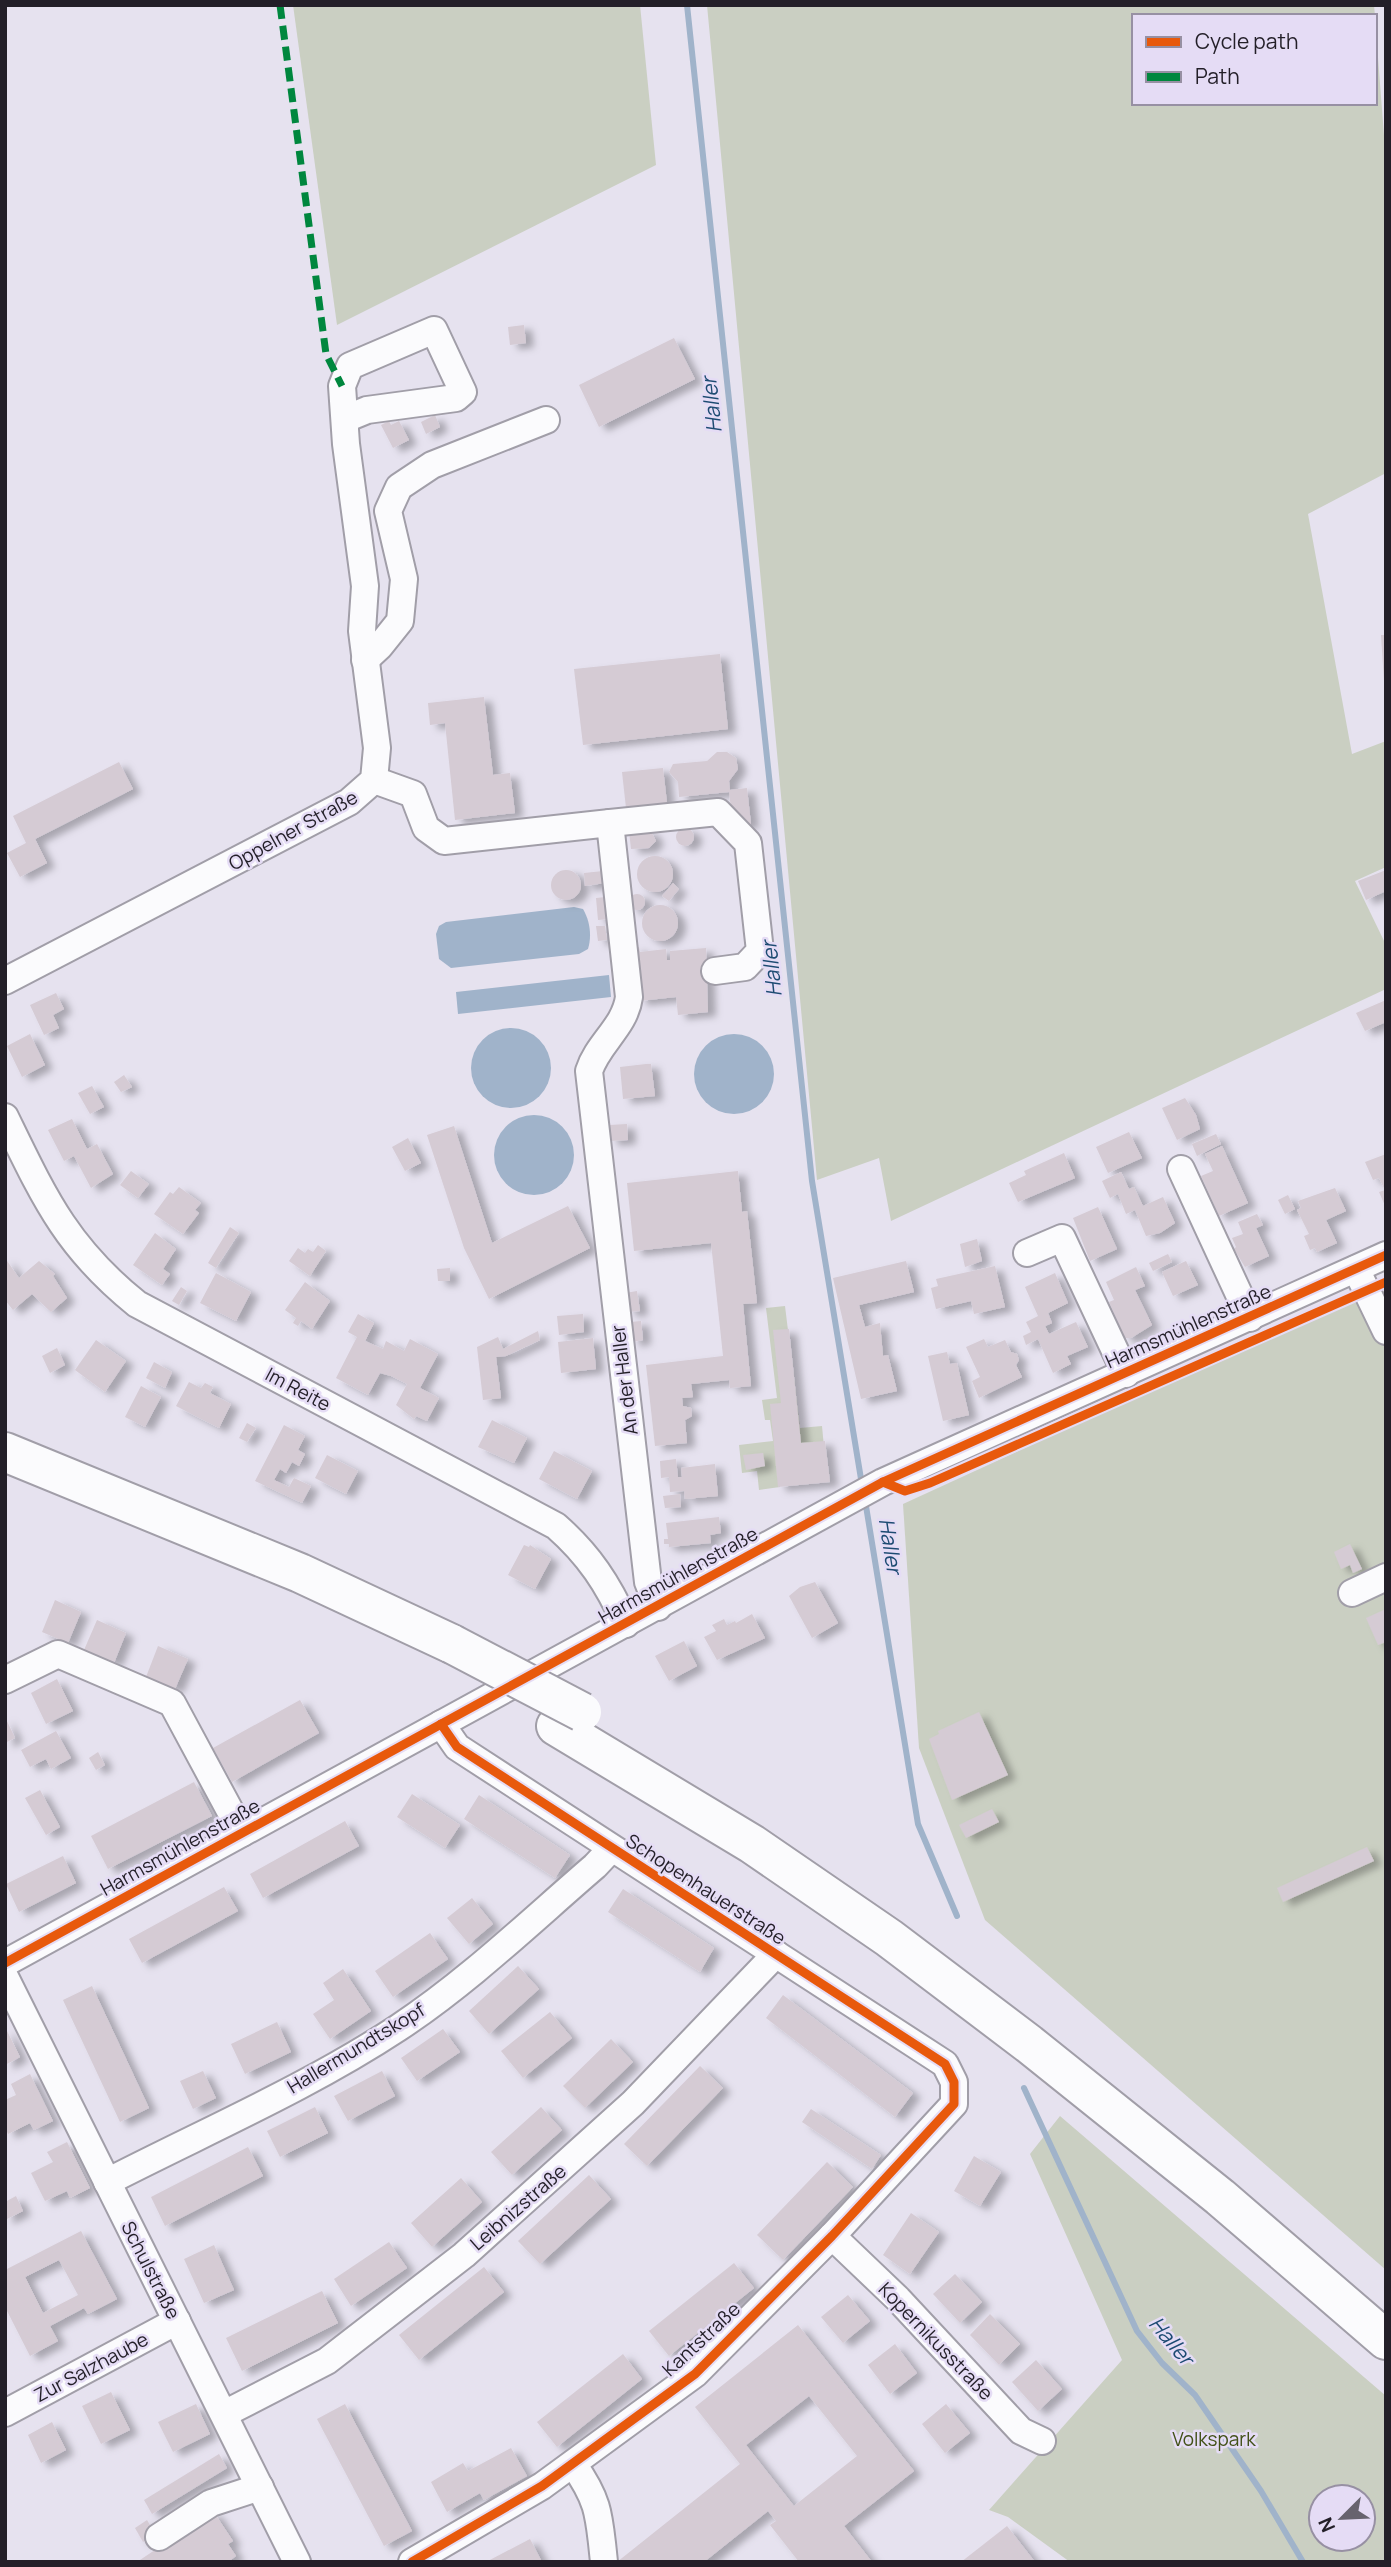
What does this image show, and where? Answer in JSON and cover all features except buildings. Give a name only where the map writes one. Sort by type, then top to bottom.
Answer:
[{"type":"highway","points":[[5,1452],[276,1563],[439,1652],[764,1822],[905,1919],[1238,2178],[1386,2305]]},
{"type":"highway","points":[[5,1478],[279,1591],[439,1652]]},
{"type":"highway","points":[[569,1719],[889,1938],[1029,2044],[1209,2189],[1386,2340]]},
{"type":"street","name":"Oppelner Straße","points":[[5,981],[349,802],[374,780],[377,748],[362,631],[365,586],[345,419],[342,386],[350,366],[434,330],[463,392],[456,398],[367,410],[345,419]]},
{"type":"street","points":[[365,660],[400,621],[404,579],[388,511],[399,487],[432,465],[546,420]]},
{"type":"street","points":[[374,780],[413,794],[426,828],[444,841],[718,812],[748,843],[760,951],[745,967],[715,971]]},
{"type":"street","name":"An der Haller","points":[[610,823],[629,997],[620,1024],[595,1054],[589,1071],[648,1582],[658,1607]]},
{"type":"street","name":"Im Reite","points":[[5,1117],[44,1197],[70,1238],[110,1283],[137,1304],[556,1526],[583,1549],[605,1580],[626,1624]]},
{"type":"street","name":"Harmsmühlenstraße","points":[[1181,1168],[1250,1318]]},
{"type":"street","name":"Harmsmühlenstraße","points":[[1027,1254],[1062,1238],[1126,1374]]},
{"type":"street","name":"Harmsmühlenstraße","points":[[5,1963],[883,1482],[1386,1255]]},
{"type":"street","points":[[1356,1269],[1386,1331]]},
{"type":"street","points":[[1352,1593],[1386,1577]]},
{"type":"street","points":[[5,1679],[58,1654],[172,1703],[242,1833]]},
{"type":"street","name":"Schopenhauerstraße","points":[[440,1724],[457,1747],[945,2064],[954,2082]]},
{"type":"street","name":"Hallermundtskopf","points":[[107,2182],[322,2072],[398,2028],[466,1978],[611,1849]]},
{"type":"street","name":"Leibnizstraße","points":[[224,2414],[327,2361],[464,2255],[633,2103],[776,1954]]},
{"type":"street","name":"Schulstraße","points":[[5,1977],[224,2414],[293,2560]]},
{"type":"street","name":"Kantstraße","points":[[412,2562],[542,2486],[695,2374],[832,2236],[954,2104],[954,2082]]},
{"type":"street","name":"Kopernikusstraße","points":[[832,2236],[898,2299],[1021,2431],[1042,2441]]},
{"type":"street","name":"Zur Salzhaube","points":[[5,2413],[177,2321]]},
{"type":"street","points":[[573,2463],[593,2492],[601,2525],[604,2562]]},
{"type":"street","points":[[159,2537],[211,2503],[260,2487]]},
{"type":"green space","points":[[293,5],[640,5],[656,165],[337,325]]},
{"type":"green space","points":[[707,5],[1374,5],[1375,14],[1132,14],[1132,105],[1377,105],[1377,45],[1386,161],[1386,473],[1308,514],[1352,754],[1386,741],[1386,867],[1355,881],[1386,945],[1386,989],[891,1221],[879,1158],[817,1180]]},
{"type":"green space","points":[[1386,1291],[1386,2270],[985,1920],[919,1748],[903,1504],[1358,1295]]},
{"type":"green space","points":[[785,1306],[800,1428],[822,1426],[825,1458],[777,1464],[780,1487],[759,1490],[757,1471],[742,1473],[739,1445],[773,1441],[770,1420],[765,1420],[762,1400],[777,1398],[766,1308]]},
{"type":"green space","name":"Volkspark","points":[[1060,2116],[1386,2396],[1386,2562],[1070,2562],[1008,2517],[989,2510],[1122,2360],[1030,2154]]},
{"type":"water","points":[[574,907],[583,909],[590,929],[588,949],[579,954],[451,968],[439,959],[436,934],[439,926],[446,922]]},
{"type":"water","points":[[609,975],[611,997],[458,1014],[456,992]]},
{"type":"water","points":[[511,1028],[526,1031],[539,1040],[548,1053],[551,1068],[548,1083],[539,1096],[526,1105],[511,1108],[496,1105],[483,1096],[474,1083],[471,1068],[474,1053],[483,1040],[496,1031]]},
{"type":"water","points":[[734,1034],[749,1037],[762,1046],[771,1059],[774,1074],[771,1089],[762,1102],[749,1111],[734,1114],[719,1111],[706,1102],[697,1089],[694,1074],[697,1059],[706,1046],[719,1037]]},
{"type":"water","points":[[534,1115],[549,1118],[562,1127],[571,1140],[574,1155],[571,1170],[562,1183],[549,1192],[534,1195],[519,1192],[506,1183],[497,1170],[494,1155],[497,1140],[506,1127],[519,1118]]},
{"type":"waterway","name":"Haller","points":[[687,5],[812,1181],[862,1485]]},
{"type":"waterway","name":"Haller","points":[[865,1500],[918,1824],[957,1916]]},
{"type":"waterway","name":"Haller","points":[[1024,2088],[1137,2331],[1162,2363],[1195,2395],[1261,2491],[1303,2562]]},
{"type":"marked path","points":[[280,5],[326,354],[342,386]]},
{"type":"cycle path","points":[[5,1963],[883,1482],[1386,1255]]},
{"type":"cycle path","points":[[883,1482],[905,1491],[930,1483],[1386,1282]]},
{"type":"cycle path","points":[[412,2562],[542,2486],[695,2374],[832,2236],[954,2104],[954,2082],[945,2064],[457,1747],[441,1724]]}]
